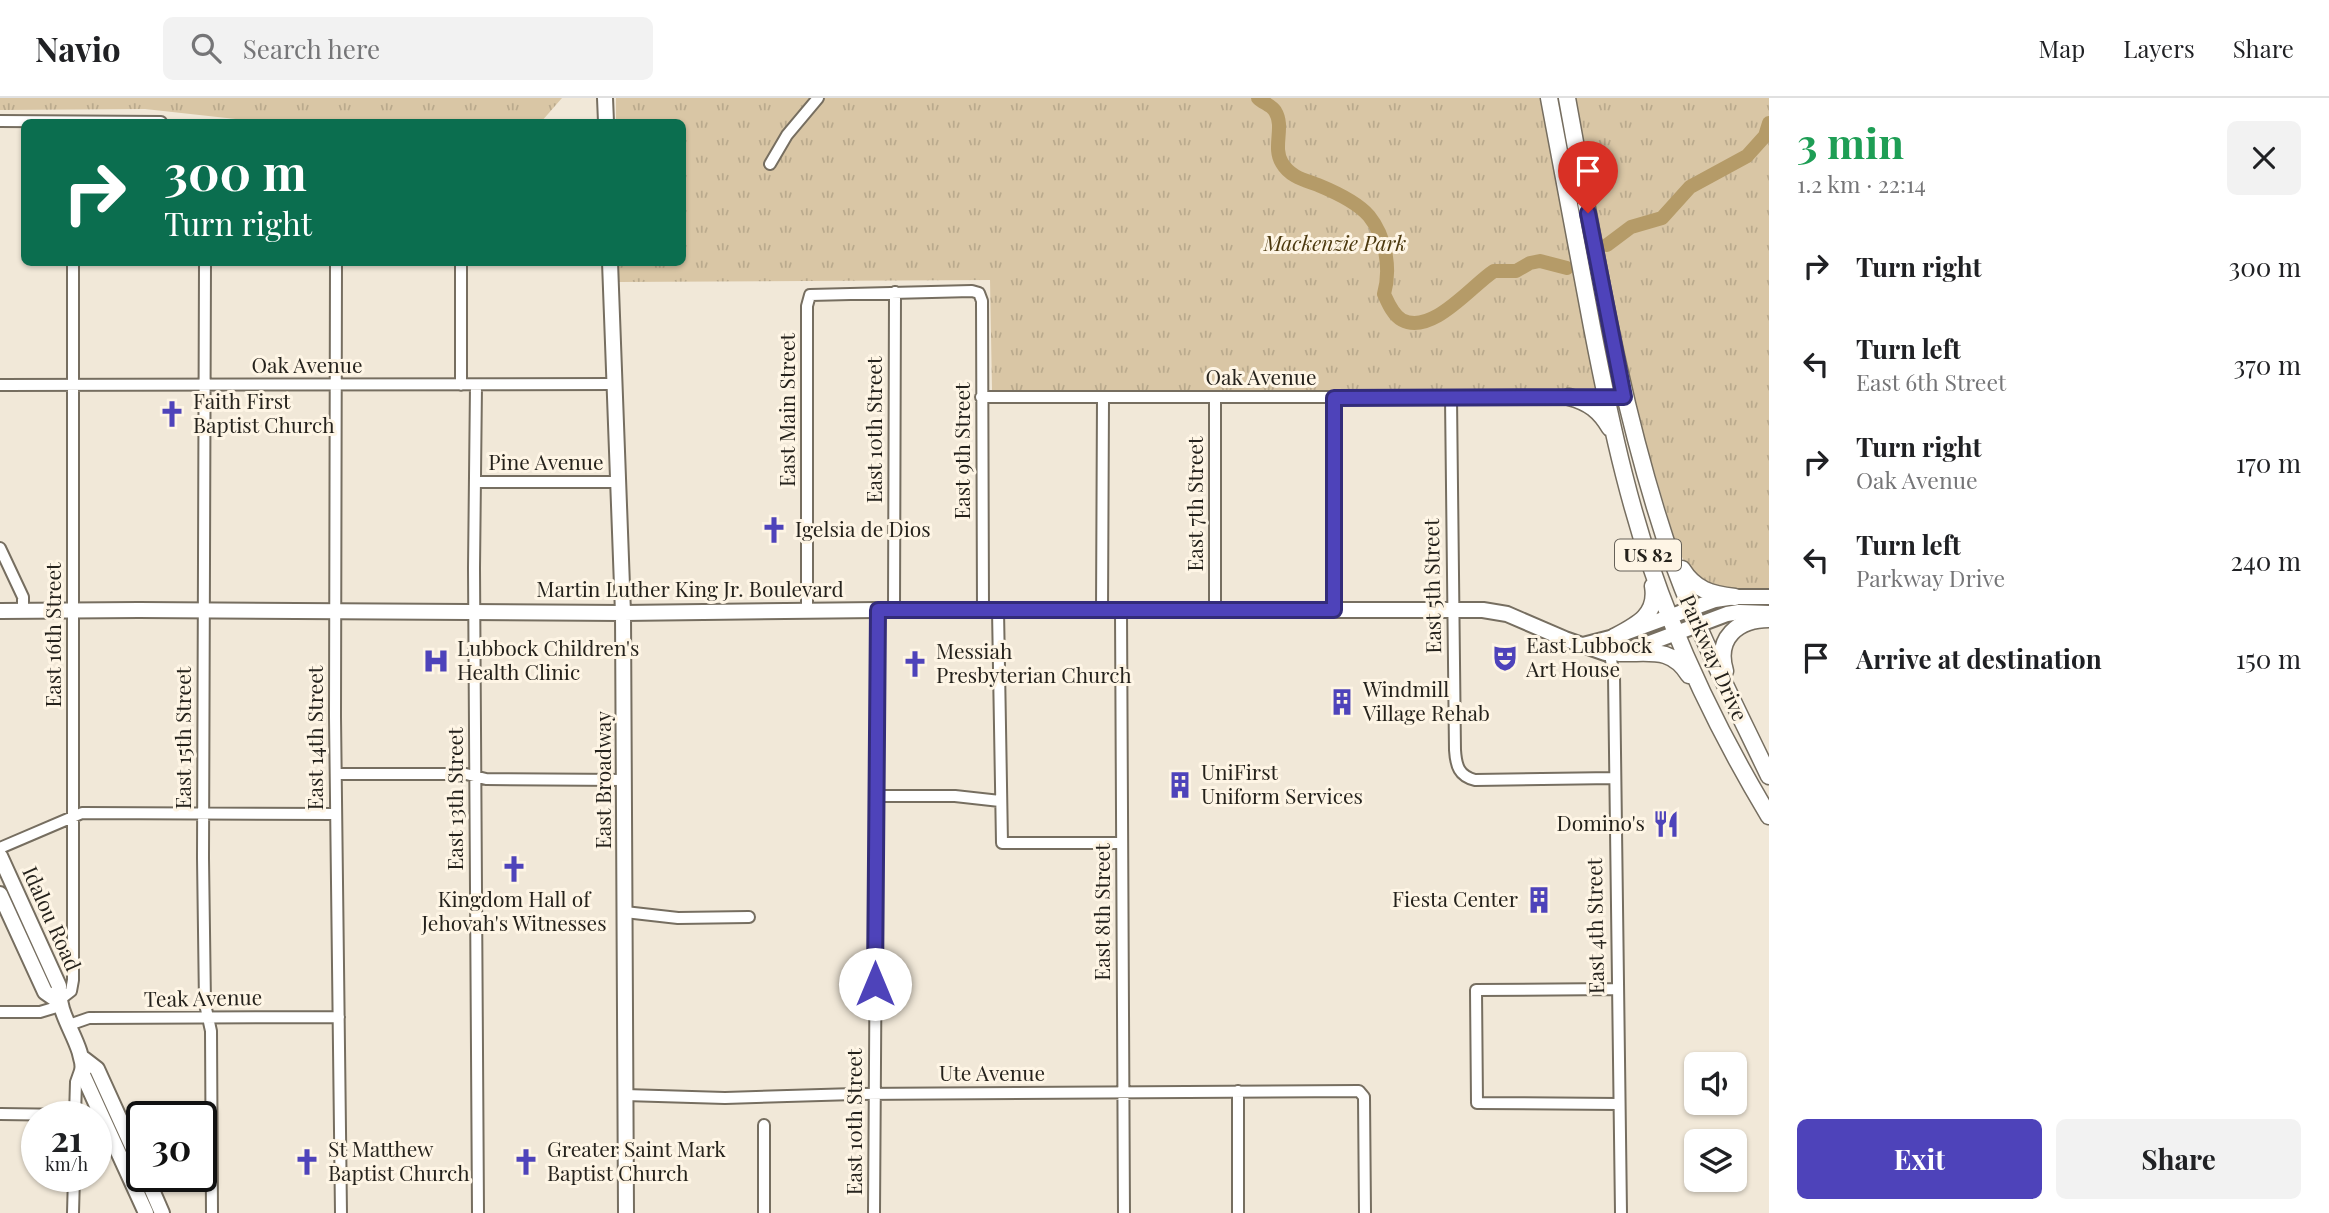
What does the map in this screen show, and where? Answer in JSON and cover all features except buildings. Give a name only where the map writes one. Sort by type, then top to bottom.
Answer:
[{"type":"highway","name":"Parkway Drive","points":[[1549,98],[1606,397],[1635,516],[1676,634],[1709,707],[1769,816]]},
{"type":"highway","name":"Parkway Drive","points":[[1567,98],[1624,397],[1663,530],[1690,608],[1769,775]]},
{"type":"highway","points":[[1569,397],[1583,400],[1594,407],[1603,417],[1616,442]]},
{"type":"highway","points":[[1612,646],[1646,618],[1653,607],[1653,587],[1635,516]]},
{"type":"highway","points":[[1663,530],[1688,579],[1703,590],[1735,597]]},
{"type":"highway","points":[[1735,706],[1721,656],[1726,638],[1747,621],[1769,619]]},
{"type":"highway","points":[[1612,646],[1656,652],[1675,658],[1684,667],[1709,707]]},
{"type":"main road","points":[[605,98],[606,119]]},
{"type":"main road","name":"East Broadway","points":[[610,266],[623,613],[626,1213]]},
{"type":"main road","points":[[1612,646],[1669,616],[1714,600],[1769,597]]},
{"type":"main road","name":"Martin Luther King Jr. Boulevard","points":[[0,611],[623,613],[878,610],[1483,610],[1507,614],[1583,645],[1612,646]]},
{"type":"main road","points":[[1612,646],[1676,634],[1727,614],[1769,613]]},
{"type":"main road","name":"Idalou Road","points":[[0,856],[59,986],[59,1003],[84,1059],[83,1075],[146,1213]]},
{"type":"main road","name":"Idalou Road","points":[[0,894],[45,992],[59,1003]]},
{"type":"main road","name":"Idalou Road","points":[[84,1059],[97,1069],[126,1133]]},
{"type":"main road","points":[[153,1192],[162,1213]]},
{"type":"street","points":[[770,164],[787,135],[818,98]]},
{"type":"street","points":[[0,121],[21,121]]},
{"type":"street","name":"East 16th Street","points":[[59,1003],[71,991],[73,980],[73,266]]},
{"type":"street","name":"East 15th Street","points":[[205,266],[203,813],[205,1004],[211,1031],[212,1213]]},
{"type":"street","name":"East 14th Street","points":[[336,266],[336,814],[341,1213]]},
{"type":"street","points":[[461,266],[461,385]]},
{"type":"street","name":"East 9th Street","points":[[895,292],[979,293],[982,301],[983,610]]},
{"type":"street","name":"East Main Street","points":[[807,611],[807,306],[810,295],[895,292]]},
{"type":"street","name":"East 10th Street","points":[[894,610],[895,292]]},
{"type":"street","name":"Oak Avenue","points":[[0,385],[615,384]]},
{"type":"street","name":"East 13th Street","points":[[476,385],[474,612],[478,1213]]},
{"type":"street","name":"Oak Avenue","points":[[981,397],[1624,397]]},
{"type":"street","points":[[1102,611],[1103,398]]},
{"type":"street","name":"East 7th Street","points":[[1215,611],[1216,398]]},
{"type":"street","points":[[1334,398],[1334,610]]},
{"type":"street","name":"East 5th Street","points":[[1451,398],[1455,757],[1461,773],[1475,780],[1614,778]]},
{"type":"street","name":"Pine Avenue","points":[[475,482],[618,482]]},
{"type":"street","points":[[0,548],[23,597],[23,612]]},
{"type":"street","name":"East 10th Street","points":[[874,1213],[878,610]]},
{"type":"street","points":[[998,610],[1002,843],[1122,844]]},
{"type":"street","name":"East 8th Street","points":[[1121,611],[1124,1213]]},
{"type":"street","name":"East 4th Street","points":[[1612,646],[1621,1213]]},
{"type":"street","points":[[336,774],[466,774],[486,779],[625,780]]},
{"type":"street","points":[[876,796],[955,796],[1000,801]]},
{"type":"street","points":[[0,848],[82,813],[336,814]]},
{"type":"street","points":[[625,912],[678,918],[749,917]]},
{"type":"street","points":[[1616,989],[1476,990],[1477,1103],[1619,1104]]},
{"type":"street","points":[[0,1012],[40,1012],[59,1003]]},
{"type":"street","name":"Teak Avenue","points":[[69,1025],[89,1018],[339,1017]]},
{"type":"street","points":[[75,1101],[76,1082],[84,1059]]},
{"type":"street","points":[[1238,1091],[1238,1213]]},
{"type":"street","name":"Ute Avenue","points":[[625,1095],[725,1098],[874,1094],[1359,1091],[1364,1097],[1365,1213]]},
{"type":"street","points":[[0,1114],[21,1115]]},
{"type":"street","points":[[764,1125],[764,1213]]},
{"type":"street","points":[[73,1213],[74,1192]]},
{"type":"green space","points":[[0,98],[562,98],[544,119],[236,119],[145,109],[0,110]]},
{"type":"green space","name":"Mackenzie Park","points":[[616,98],[1769,98],[1769,589],[1726,591],[1693,579],[1677,547],[1630,391],[992,390],[990,280],[618,282],[617,266],[686,266],[686,119],[616,119]]},
{"type":"waterway","points":[[1258,98],[1273,109],[1278,117],[1278,150],[1285,168],[1298,177],[1353,202],[1375,224],[1386,254],[1384,294],[1393,312],[1402,320],[1414,323],[1438,315],[1494,271],[1516,271],[1540,261],[1567,268]]},
{"type":"waterway","points":[[1607,245],[1631,227],[1662,218],[1690,187],[1747,156],[1765,136],[1769,123]]},
{"type":"place","name":"Faith First Baptist Church","points":[[172,414]]},
{"type":"place","name":"Igelsia de Dios","points":[[774,530]]},
{"type":"place","name":"East Lubbock Art House","points":[[1505,658]]},
{"type":"place","name":"Lubbock Children's Health Clinic","points":[[436,661]]},
{"type":"place","name":"Messiah Presbyterian Church","points":[[915,664]]},
{"type":"place","name":"Windmill Village Rehab","points":[[1342,702]]},
{"type":"place","name":"UniFirst Uniform Services","points":[[1180,785]]},
{"type":"place","name":"Domino's","points":[[1666,824]]},
{"type":"place","name":"Kingdom Hall of Jehovah's Witnesses","points":[[514,869]]},
{"type":"place","name":"Fiesta Center","points":[[1539,900]]},
{"type":"place","name":"St Matthew Baptist Church","points":[[307,1162]]},
{"type":"place","name":"Greater Saint Mark Baptist Church","points":[[526,1162]]},
{"type":"route","points":[[875,984],[878,610],[1334,610],[1334,398],[1624,397],[1588,213]]}]
